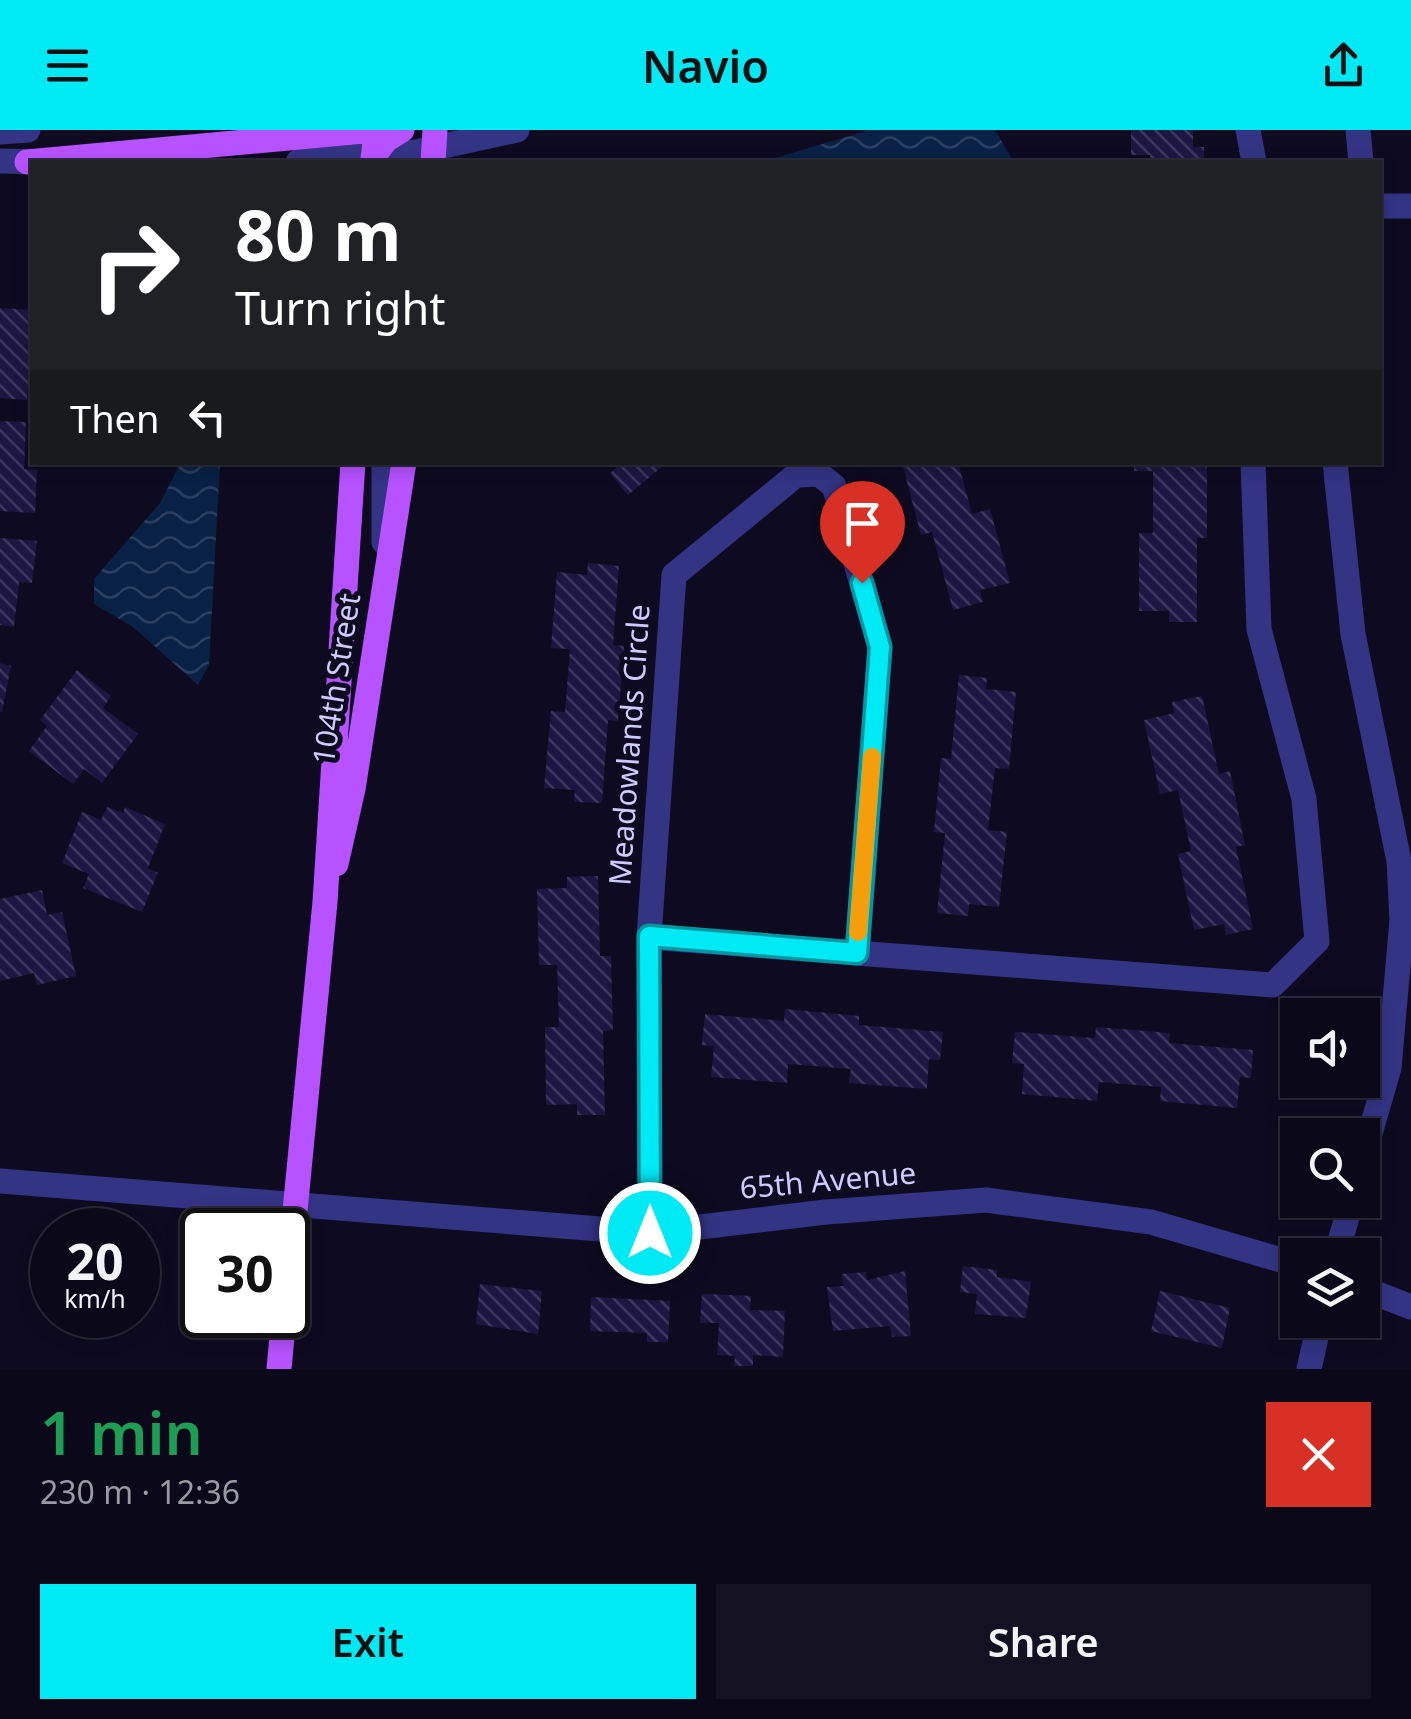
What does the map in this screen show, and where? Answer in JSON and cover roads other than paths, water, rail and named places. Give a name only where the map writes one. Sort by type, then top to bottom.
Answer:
[{"type":"main road","points":[[69,160],[402,144]]},
{"type":"main road","name":"104th Street","points":[[296,1208],[325,902],[354,465]]},
{"type":"main road","name":"104th Street","points":[[325,902],[348,819],[404,465]]},
{"type":"main road","points":[[278,1369],[281,1338]]},
{"type":"street","points":[[0,132],[28,130]]},
{"type":"street","points":[[310,160],[515,130]]},
{"type":"street","points":[[475,160],[515,130]]},
{"type":"street","points":[[1248,130],[1254,160]]},
{"type":"street","points":[[1358,130],[1361,160]]},
{"type":"street","points":[[0,161],[27,162]]},
{"type":"street","points":[[1382,206],[1411,206]]},
{"type":"street","points":[[384,465],[385,582]]},
{"type":"street","points":[[649,936],[1273,986],[1318,940],[1304,798],[1259,629],[1253,465]]},
{"type":"street","points":[[1334,465],[1353,634],[1405,862],[1389,1068],[1374,1118]]},
{"type":"street","name":"Meadowlands Circle","points":[[650,1233],[649,936],[674,574],[796,475],[819,474],[834,486],[880,647],[857,953]]},
{"type":"street","name":"65th Avenue","points":[[0,1181],[650,1233],[826,1212],[986,1200],[1151,1222],[1280,1261]]},
{"type":"street","points":[[1380,1295],[1411,1307]]},
{"type":"street","points":[[1308,1369],[1316,1338]]},
{"type":"water","points":[[869,130],[995,130],[1013,160],[769,160]]},
{"type":"water","points":[[179,465],[220,465],[209,665],[198,685],[133,627],[94,604],[94,579],[160,503]]}]
